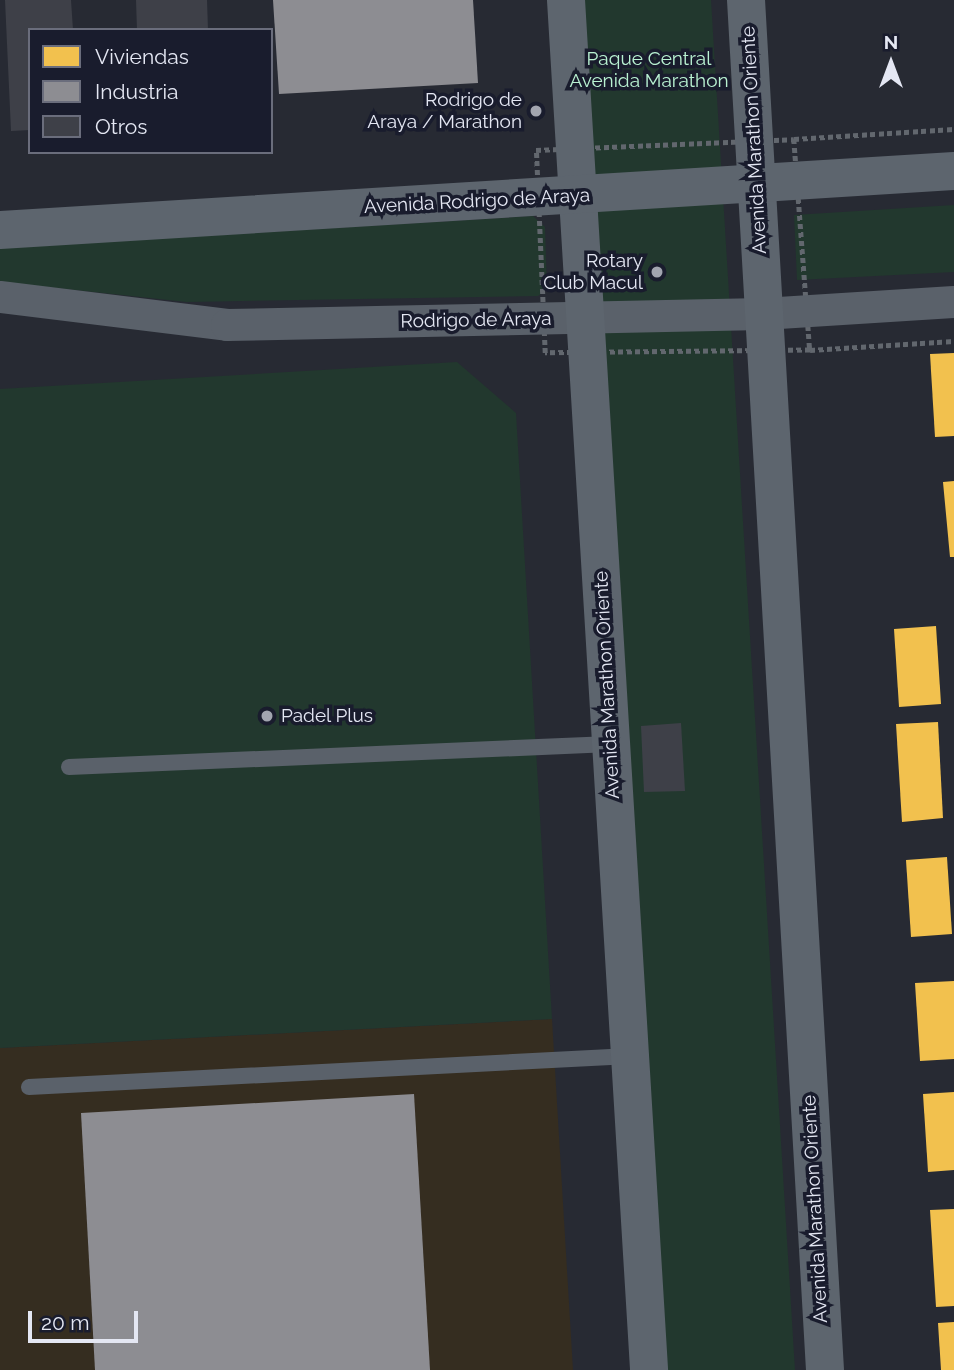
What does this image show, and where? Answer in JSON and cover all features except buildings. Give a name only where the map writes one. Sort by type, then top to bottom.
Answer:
[{"type":"main road","name":"Avenida Marathon Oriente","points":[[566,0],[649,1370]]},
{"type":"main road","name":"Avenida Marathon Oriente","points":[[746,0],[825,1370]]},
{"type":"main road","name":"Avenida Rodrigo de Araya","points":[[0,230],[954,171]]},
{"type":"street","name":"Rodrigo de Araya","points":[[0,297],[227,325],[543,319],[586,336],[763,314],[954,302]]},
{"type":"lane","points":[[69,767],[611,744]]},
{"type":"lane","points":[[29,1087],[630,1056]]},
{"type":"path","points":[[954,129],[536,150],[545,353],[586,336],[765,353],[954,341]]},
{"type":"path","points":[[794,139],[810,350]]},
{"type":"shaded area","points":[[552,1019],[573,1370],[0,1370],[0,1048]]},
{"type":"green space","name":"Paque Central Avenida Marathon","points":[[579,0],[711,0],[795,1370],[665,1370]]},
{"type":"green space","points":[[954,205],[954,272],[797,280],[794,215]]},
{"type":"green space","points":[[533,216],[545,227],[547,289],[538,296],[187,302],[0,282],[0,248]]},
{"type":"green space","name":"Padel Plus","points":[[457,362],[516,413],[552,1019],[0,1048],[0,389]]},
{"type":"place","name":"Rodrigo de Araya / Marathon","points":[[536,111]]},
{"type":"place","name":"Rotary Club Macul","points":[[657,272]]},
{"type":"place","name":"Padel Plus","points":[[267,716]]}]
